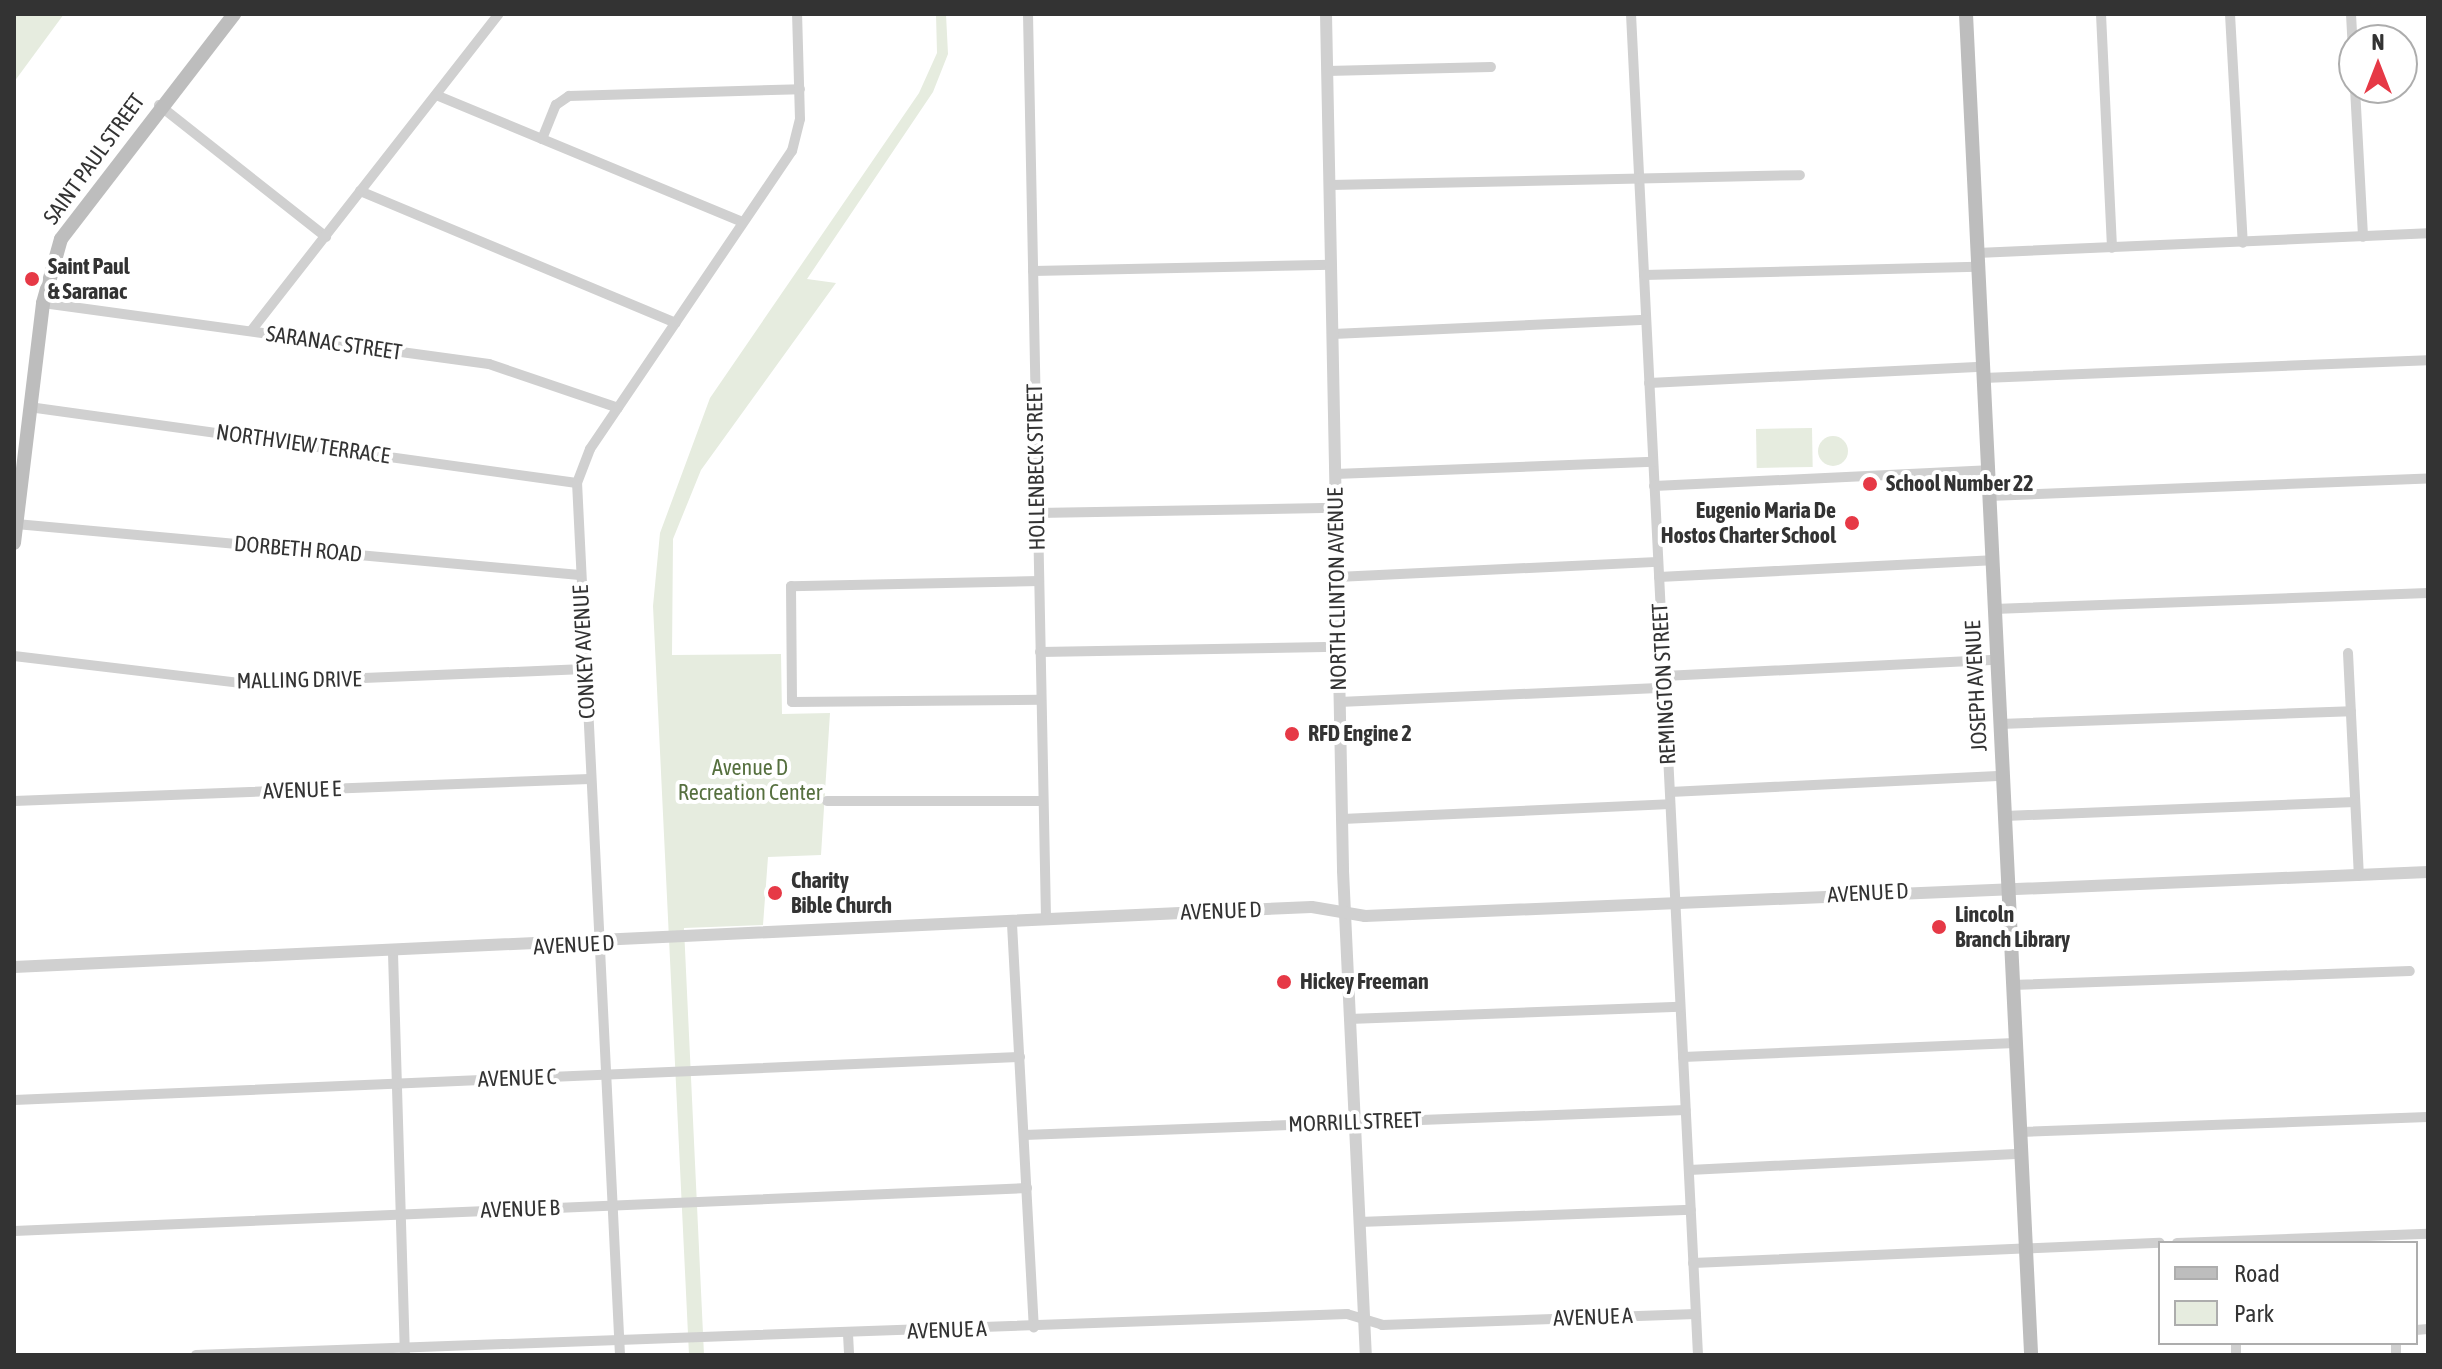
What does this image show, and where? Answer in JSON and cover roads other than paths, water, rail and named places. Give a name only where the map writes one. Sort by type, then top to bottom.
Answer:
[{"type":"main road","name":"SAINT PAUL STREET","points":[[14,543],[43,303],[70,221],[234,14]]},
{"type":"main road","name":"JOSEPH AVENUE","points":[[1966,14],[2031,1355]]},
{"type":"street","points":[[251,331],[499,14]]},
{"type":"street","points":[[577,483],[618,408],[795,144],[800,89],[797,14]]},
{"type":"street","name":"HOLLENBECK STREET","points":[[1028,14],[1046,920]]},
{"type":"street","name":"NORTH CLINTON AVENUE","points":[[1326,14],[1344,912],[1366,1355]]},
{"type":"street","name":"REMINGTON STREET","points":[[1631,14],[1698,1355]]},
{"type":"street","points":[[2101,14],[2112,248]]},
{"type":"street","points":[[2230,14],[2243,243]]},
{"type":"street","points":[[1327,71],[1491,67]]},
{"type":"street","points":[[542,139],[565,97],[800,89]]},
{"type":"street","points":[[436,95],[743,222]]},
{"type":"street","points":[[2356,104],[2363,237]]},
{"type":"street","points":[[159,105],[326,237]]},
{"type":"street","points":[[1330,185],[1800,175]]},
{"type":"street","points":[[360,191],[675,323]]},
{"type":"street","points":[[1644,275],[1977,260],[2112,248],[2428,233]]},
{"type":"street","points":[[1033,271],[1331,265]]},
{"type":"street","name":"SARANAC STREET","points":[[43,303],[489,364],[618,408]]},
{"type":"street","points":[[1333,334],[1646,320]]},
{"type":"street","points":[[1649,383],[2428,360]]},
{"type":"street","name":"NORTHVIEW TERRACE","points":[[29,407],[577,483]]},
{"type":"street","points":[[1335,474],[1653,462]]},
{"type":"street","points":[[1654,486],[1988,470]]},
{"type":"street","points":[[1989,496],[2428,478]]},
{"type":"street","name":"CONKEY AVENUE","points":[[577,483],[620,1355]]},
{"type":"street","points":[[1037,513],[1336,508]]},
{"type":"street","name":"DORBETH ROAD","points":[[16,524],[580,575]]},
{"type":"street","points":[[1659,577],[1992,560]]},
{"type":"street","points":[[1337,577],[1658,562]]},
{"type":"street","points":[[1039,581],[791,586],[792,702],[1041,700]]},
{"type":"street","points":[[1994,609],[2428,593]]},
{"type":"street","points":[[1040,652],[1339,647]]},
{"type":"street","points":[[2348,653],[2359,876]]},
{"type":"street","name":"MALLING DRIVE","points":[[14,656],[239,683],[585,669]]},
{"type":"street","points":[[1664,676],[1996,660]]},
{"type":"street","points":[[1339,702],[1664,688]]},
{"type":"street","points":[[2000,724],[2351,711]]},
{"type":"street","points":[[1670,792],[2003,776]]},
{"type":"street","name":"AVENUE E","points":[[14,801],[590,779]]},
{"type":"street","points":[[827,801],[1043,801]]},
{"type":"street","points":[[2005,816],[2355,802]]},
{"type":"street","points":[[1342,819],[1670,804]]},
{"type":"street","name":"AVENUE D","points":[[14,967],[599,944],[1312,907],[1344,912],[2428,872]]},
{"type":"street","points":[[1012,924],[1034,1327]]},
{"type":"street","points":[[393,953],[405,1351]]},
{"type":"street","points":[[2012,985],[2410,971]]},
{"type":"street","points":[[1349,1019],[1680,1007]]},
{"type":"street","points":[[1683,1057],[2015,1043]]},
{"type":"street","name":"AVENUE C","points":[[14,1100],[1020,1057]]},
{"type":"street","name":"MORRILL STREET","points":[[1024,1135],[1686,1110]]},
{"type":"street","points":[[2020,1132],[2428,1117]]},
{"type":"street","points":[[1689,1170],[2021,1154]]},
{"type":"street","name":"AVENUE B","points":[[14,1231],[1027,1188]]},
{"type":"street","points":[[1359,1222],[1691,1210]]},
{"type":"street","points":[[2284,1241],[2392,1239],[2428,1234]]},
{"type":"street","points":[[1693,1263],[2158,1243]]},
{"type":"street","name":"AVENUE A","points":[[196,1355],[514,1350],[619,1341],[1034,1327],[1365,1319],[1382,1325],[1696,1314]]},
{"type":"street","points":[[848,1334],[849,1355]]},
{"type":"place","name":"Saint Paul & Saranac","points":[[32,279]]},
{"type":"place","name":"School Number 22","points":[[1870,484]]},
{"type":"place","name":"Eugenio Maria De Hostos Charter School","points":[[1852,523]]},
{"type":"place","name":"RFD Engine 2","points":[[1292,734]]},
{"type":"place","name":"Charity Bible Church","points":[[775,893]]},
{"type":"place","name":"Lincoln Branch Library","points":[[1939,927]]},
{"type":"place","name":"Hickey Freeman","points":[[1284,982]]},
{"type":"park label","name":"Avenue D Recreation Center","points":[[750,780]]}]
